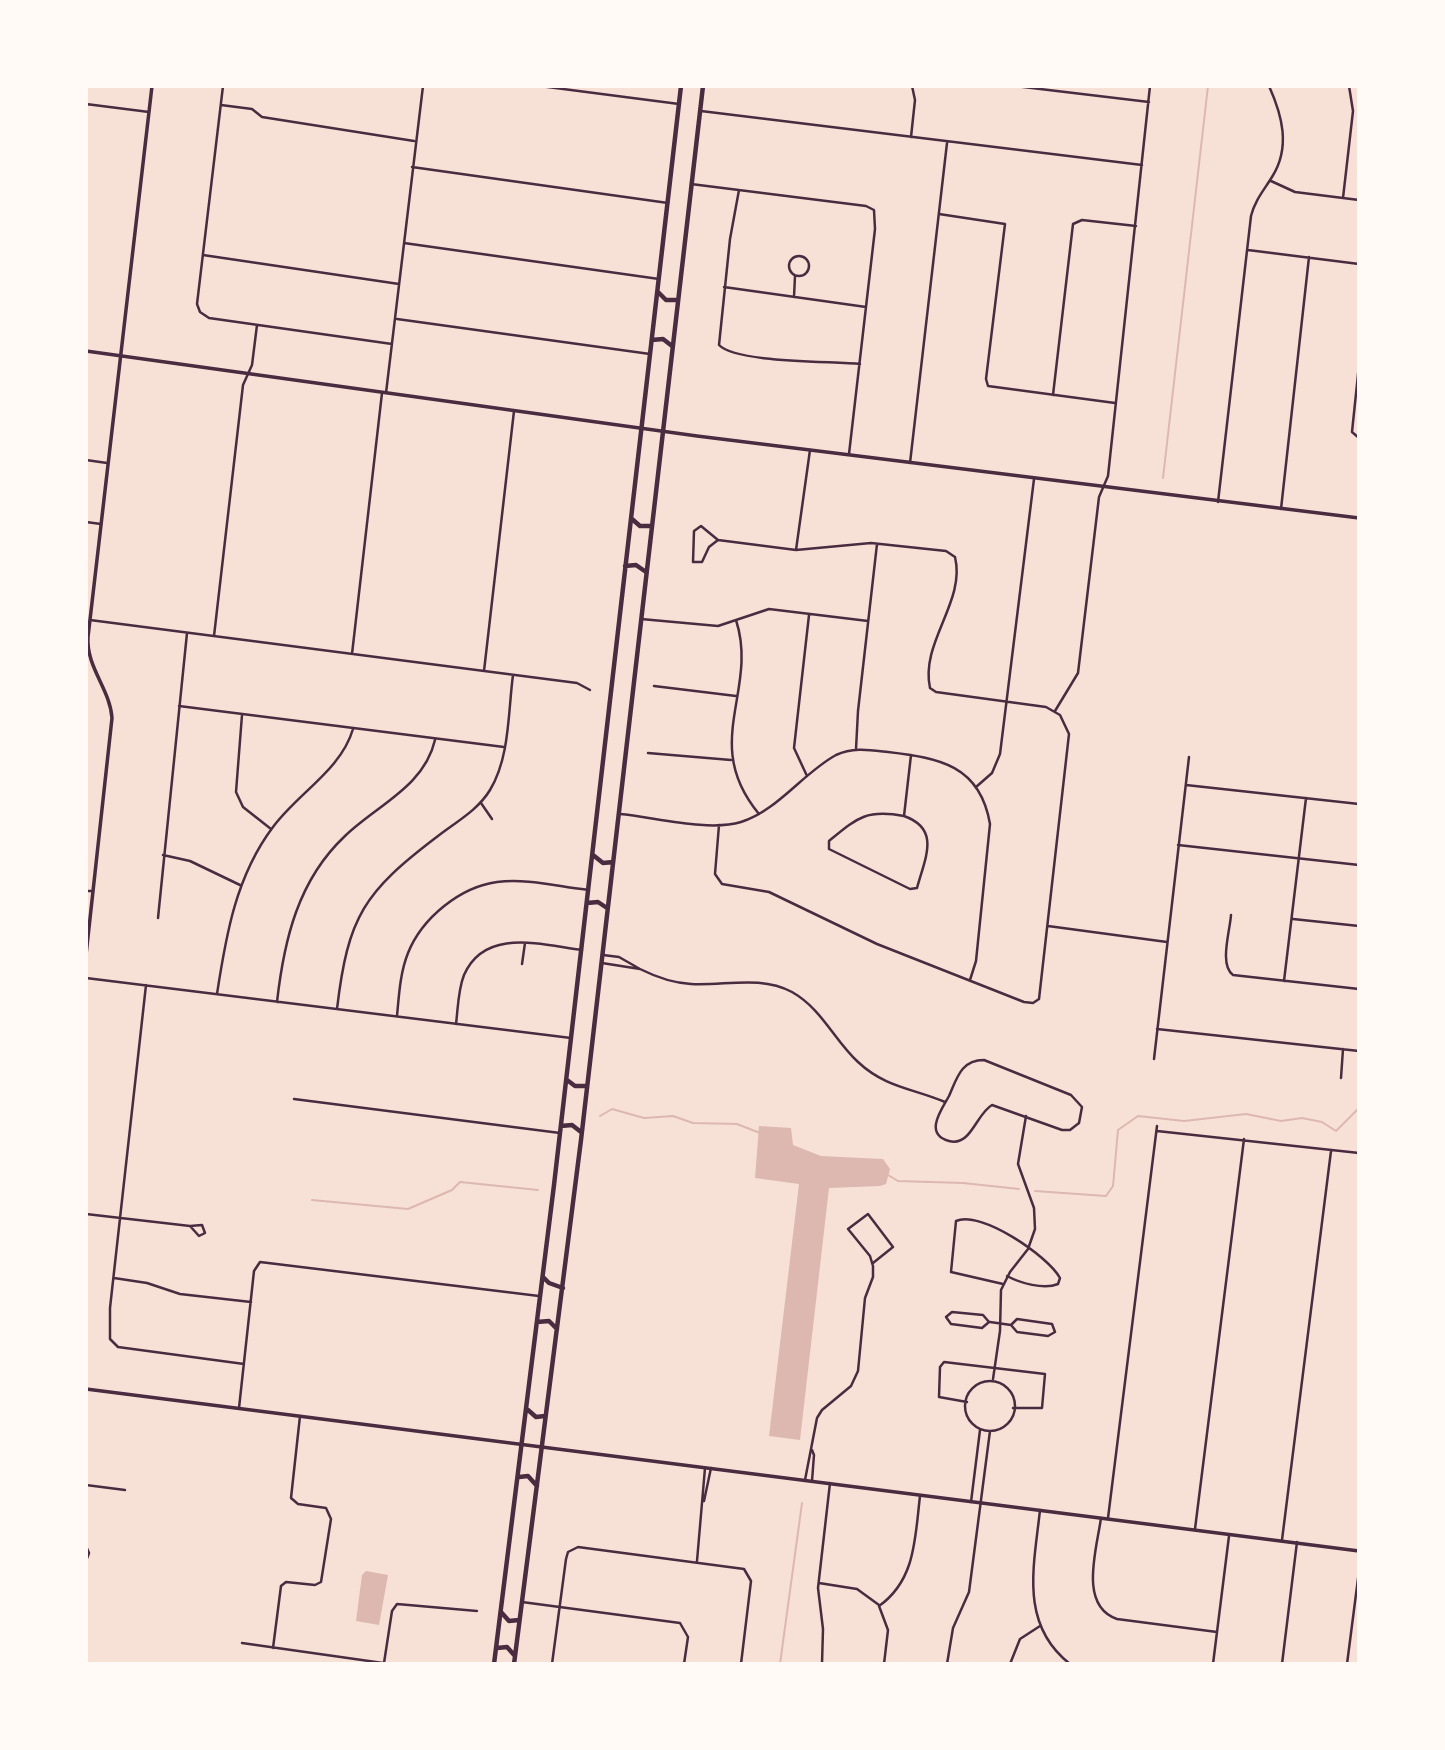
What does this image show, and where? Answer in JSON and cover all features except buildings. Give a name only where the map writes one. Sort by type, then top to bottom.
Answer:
[{"type":"main road","points":[[86,955],[112,718],[108,698],[89,656],[90,620],[152,86]]},
{"type":"main road","points":[[495,1664],[582,950],[681,86]]},
{"type":"main road","points":[[514,1664],[582,1133],[703,86]]},
{"type":"main road","points":[[657,292],[666,300],[678,300]]},
{"type":"main road","points":[[652,340],[663,339],[673,347]]},
{"type":"main road","points":[[86,351],[663,432],[1359,518]]},
{"type":"main road","points":[[631,518],[640,526],[652,526]]},
{"type":"main road","points":[[625,566],[636,565],[646,573]]},
{"type":"main road","points":[[593,854],[603,863],[613,862]]},
{"type":"main road","points":[[587,903],[598,902],[608,909]]},
{"type":"main road","points":[[566,1079],[575,1086],[587,1086]]},
{"type":"main road","points":[[561,1126],[572,1125],[582,1133]]},
{"type":"main road","points":[[543,1276],[549,1283],[563,1288]]},
{"type":"main road","points":[[537,1322],[549,1321],[558,1330]]},
{"type":"main road","points":[[86,1389],[1359,1550]]},
{"type":"main road","points":[[527,1410],[536,1417],[545,1416]]},
{"type":"main road","points":[[519,1478],[531,1477],[537,1486]]},
{"type":"main road","points":[[501,1612],[509,1621],[520,1620]]},
{"type":"main road","points":[[497,1648],[507,1647],[515,1656]]},
{"type":"street","points":[[223,86],[197,304],[200,312],[209,318],[392,344]]},
{"type":"street","points":[[352,654],[384,393],[397,319],[414,141],[423,86]]},
{"type":"street","points":[[540,86],[679,104]]},
{"type":"street","points":[[911,137],[915,100],[912,86]]},
{"type":"street","points":[[1015,86],[1149,102]]},
{"type":"street","points":[[1055,711],[1079,673],[1098,497],[1107,477],[1150,86]]},
{"type":"street","points":[[1218,502],[1255,202],[1270,181],[1280,159],[1283,124],[1269,86]]},
{"type":"street","points":[[1343,198],[1353,111],[1349,86]]},
{"type":"street","points":[[86,113],[86,104],[149,112]]},
{"type":"street","points":[[221,105],[252,109],[262,117],[414,141]]},
{"type":"street","points":[[700,111],[1142,165]]},
{"type":"street","points":[[910,463],[947,141]]},
{"type":"street","points":[[412,167],[668,202]]},
{"type":"street","points":[[1270,181],[1295,192],[1359,200]]},
{"type":"street","points":[[691,184],[866,206],[874,210],[876,216],[867,307],[848,456]]},
{"type":"street","points":[[739,190],[718,339],[722,348],[734,353],[809,363],[860,364]]},
{"type":"street","points":[[939,214],[1005,224],[986,379],[988,386],[1115,403]]},
{"type":"street","points":[[1053,395],[1074,222],[1136,226]]},
{"type":"street","points":[[404,243],[659,279]]},
{"type":"street","points":[[1247,250],[1359,264]]},
{"type":"street","points":[[203,255],[399,284]]},
{"type":"street","points":[[794,297],[795,277],[787,264],[794,257],[805,258],[811,263],[810,269],[795,277]]},
{"type":"street","points":[[1281,509],[1309,257]]},
{"type":"street","points":[[724,287],[867,307]]},
{"type":"street","points":[[397,319],[650,354]]},
{"type":"street","points":[[214,636],[243,385],[252,365],[257,325]]},
{"type":"street","points":[[1359,365],[1353,436],[1359,438]]},
{"type":"street","points":[[484,671],[514,411]]},
{"type":"street","points":[[796,550],[810,450]]},
{"type":"street","points":[[86,460],[108,463]]},
{"type":"street","points":[[976,787],[989,777],[998,761],[1034,479]]},
{"type":"street","points":[[86,522],[101,524]]},
{"type":"street","points":[[718,540],[709,547],[702,562],[693,562],[695,528],[704,527],[718,540],[796,550],[877,542],[946,551],[955,557],[955,582],[933,648],[930,688],[936,692],[1007,701],[1055,711],[1066,726],[1070,743],[1042,990],[1037,1002],[1024,1002],[877,944],[769,892],[722,884],[715,874],[719,825]]},
{"type":"street","points":[[856,749],[855,734],[877,542]]},
{"type":"street","points":[[641,619],[711,626],[766,609],[868,621]]},
{"type":"street","points":[[807,776],[794,748],[809,614]]},
{"type":"street","points":[[90,620],[577,683],[590,690]]},
{"type":"street","points":[[736,620],[741,644],[731,760],[740,788],[759,814]]},
{"type":"street","points":[[158,918],[187,632]]},
{"type":"street","points":[[337,1009],[345,948],[368,900],[395,869],[481,803],[499,774],[513,675]]},
{"type":"street","points":[[654,686],[736,696]]},
{"type":"street","points":[[179,706],[504,747]]},
{"type":"street","points":[[242,714],[236,792],[243,807],[271,829]]},
{"type":"street","points":[[218,994],[224,946],[240,885],[271,829],[306,789],[340,759],[353,729]]},
{"type":"street","points":[[277,1002],[286,940],[312,878],[344,836],[423,771],[435,740]]},
{"type":"street","points":[[619,814],[719,825],[743,822],[759,814],[836,756],[856,749],[911,755],[949,764],[976,787],[986,806],[990,832],[976,961],[970,980]]},
{"type":"street","points":[[648,753],[731,760]]},
{"type":"street","points":[[904,816],[911,755]]},
{"type":"street","points":[[1154,1059],[1189,757]]},
{"type":"street","points":[[1186,785],[1359,804]]},
{"type":"street","points":[[1284,981],[1306,798]]},
{"type":"street","points":[[481,803],[492,818]]},
{"type":"street","points":[[876,812],[904,816],[918,821],[927,831],[924,866],[914,890],[829,849],[829,841],[862,815],[876,812]]},
{"type":"street","points":[[1178,845],[1359,865]]},
{"type":"street","points":[[163,855],[190,861],[240,885]]},
{"type":"street","points":[[397,1016],[404,965],[413,943],[435,915],[456,898],[499,882],[589,890]]},
{"type":"street","points":[[86,891],[93,891]]},
{"type":"street","points":[[1231,915],[1226,962],[1229,973],[1359,989]]},
{"type":"street","points":[[1292,919],[1359,926]]},
{"type":"street","points":[[1048,926],[1167,942]]},
{"type":"street","points":[[456,1024],[462,983],[469,966],[499,944],[525,943],[582,950]]},
{"type":"street","points":[[522,964],[525,943]]},
{"type":"street","points":[[603,955],[627,961],[656,977],[682,983],[748,982],[791,992],[814,1009],[856,1060],[875,1076],[894,1086],[945,1102]]},
{"type":"street","points":[[625,966],[627,961]]},
{"type":"street","points":[[601,963],[640,969]]},
{"type":"street","points":[[86,978],[571,1038]]},
{"type":"street","points":[[146,985],[113,1278],[109,1320],[111,1343],[118,1347],[244,1364]]},
{"type":"street","points":[[1157,1029],[1359,1051]]},
{"type":"street","points":[[1340,1077],[1343,1049]]},
{"type":"street","points":[[984,1060],[1072,1095],[1082,1107],[1079,1123],[1066,1130],[1026,1116],[992,1105],[985,1109],[965,1138],[948,1141],[939,1134],[935,1126],[960,1071],[969,1063],[984,1060]]},
{"type":"street","points":[[294,1099],[560,1133]]},
{"type":"street","points":[[993,1379],[1003,1284],[1028,1249],[1036,1219],[1019,1168],[1026,1116]]},
{"type":"street","points":[[1108,1518],[1157,1126]]},
{"type":"street","points":[[1156,1131],[1359,1153]]},
{"type":"street","points":[[1195,1529],[1244,1139]]},
{"type":"street","points":[[1282,1541],[1331,1151]]},
{"type":"street","points":[[86,1214],[190,1226]]},
{"type":"street","points":[[805,1480],[820,1412],[849,1389],[857,1374],[865,1298],[873,1278],[873,1263],[848,1229],[867,1214],[893,1247],[873,1263]]},
{"type":"street","points":[[1003,1284],[951,1272],[956,1221],[961,1219],[990,1223],[1059,1274],[1058,1284],[1029,1284],[1007,1276]]},
{"type":"street","points":[[239,1409],[254,1270],[258,1263],[270,1262],[541,1296]]},
{"type":"street","points":[[113,1278],[147,1283],[180,1294],[251,1303]]},
{"type":"street","points":[[989,1322],[982,1328],[951,1324],[946,1317],[952,1312],[983,1315],[989,1322],[1011,1325]]},
{"type":"street","points":[[1017,1319],[1028,1320],[1050,1323],[1055,1329],[1048,1336],[1015,1331],[1011,1325],[1017,1319]]},
{"type":"street","points":[[967,1402],[939,1396],[942,1364],[947,1360],[969,1367],[994,1366],[1021,1372],[1043,1372],[1047,1376],[1042,1408],[1013,1408]]},
{"type":"street","points":[[993,1379],[1007,1388],[1013,1408],[1005,1427],[980,1430],[969,1419],[967,1402],[975,1385],[993,1379]]},
{"type":"street","points":[[273,1648],[281,1586],[286,1582],[315,1585],[321,1583],[331,1519],[326,1508],[298,1504],[291,1498],[300,1416]]},
{"type":"street","points":[[971,1502],[980,1430]]},
{"type":"street","points":[[947,1664],[953,1628],[969,1592],[987,1431]]},
{"type":"street","points":[[812,1450],[812,1481]]},
{"type":"street","points":[[697,1562],[705,1468]]},
{"type":"street","points":[[704,1501],[711,1468]]},
{"type":"street","points":[[822,1664],[823,1629],[819,1583],[830,1483]]},
{"type":"street","points":[[86,1485],[125,1490]]},
{"type":"street","points":[[880,1606],[898,1590],[909,1570],[920,1495]]},
{"type":"street","points":[[1040,1510],[1032,1583],[1040,1626],[1055,1650],[1070,1664]]},
{"type":"street","points":[[1101,1517],[1093,1589],[1102,1611],[1117,1619],[1217,1632]]},
{"type":"street","points":[[1213,1664],[1229,1533]]},
{"type":"street","points":[[1282,1664],[1297,1542]]},
{"type":"street","points":[[86,1546],[89,1553],[86,1561]]},
{"type":"street","points":[[552,1664],[565,1559],[571,1549],[581,1547],[741,1567],[747,1571],[751,1581],[741,1664]]},
{"type":"street","points":[[1347,1664],[1359,1571]]},
{"type":"street","points":[[819,1583],[861,1590],[880,1606],[887,1625],[884,1664]]},
{"type":"street","points":[[522,1602],[673,1621],[684,1626],[688,1636],[684,1664]]},
{"type":"street","points":[[384,1663],[392,1611],[397,1604],[477,1611]]},
{"type":"street","points":[[1010,1664],[1020,1639],[1040,1626]]},
{"type":"street","points":[[1351,1634],[1356,1635]]},
{"type":"street","points":[[242,1643],[390,1664]]},
{"type":"street","points":[[342,1664],[343,1657]]},
{"type":"shaded area","points":[[759,1126],[791,1128],[793,1145],[821,1156],[883,1159],[890,1169],[886,1184],[880,1186],[829,1188],[800,1440],[769,1436],[799,1184],[755,1178]]},
{"type":"shaded area","points":[[366,1571],[388,1575],[379,1625],[356,1621],[362,1575]]},
{"type":"waterway","points":[[1163,478],[1208,86]]},
{"type":"waterway","points":[[1035,1191],[1106,1196],[1113,1186],[1118,1130],[1138,1116],[1184,1121],[1246,1114],[1281,1121],[1302,1118],[1322,1122],[1336,1131],[1359,1108]]},
{"type":"waterway","points":[[600,1116],[612,1109],[644,1118],[673,1116],[693,1123],[737,1124],[760,1133]]},
{"type":"waterway","points":[[888,1175],[898,1181],[963,1183],[1019,1189]]},
{"type":"waterway","points":[[312,1200],[408,1209],[452,1190],[460,1182],[538,1190]]},
{"type":"waterway","points":[[780,1664],[802,1503]]}]
